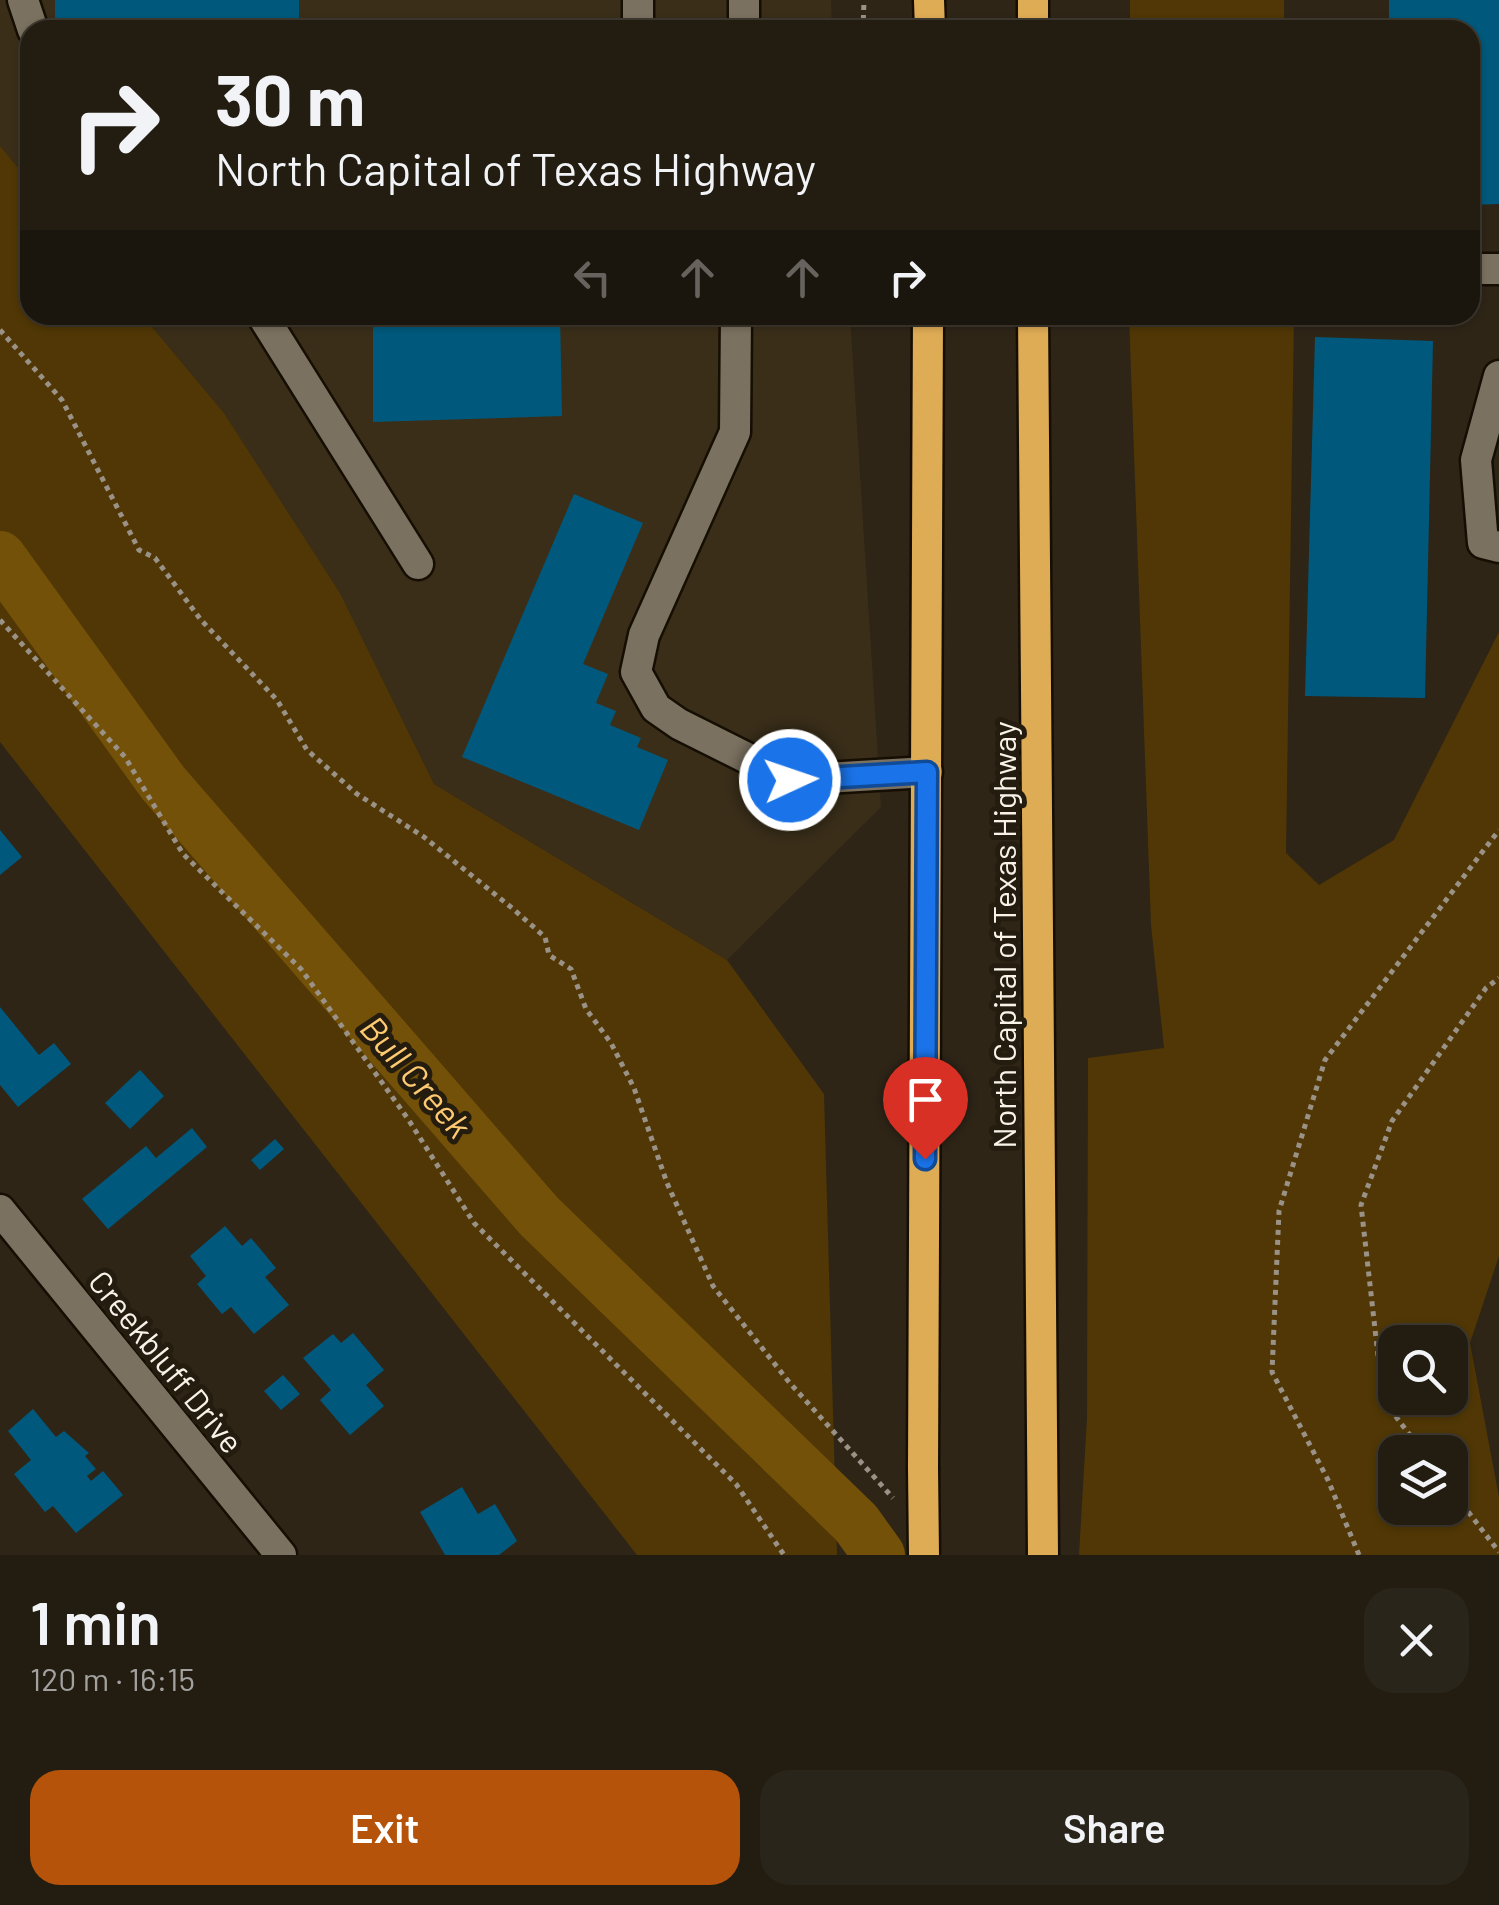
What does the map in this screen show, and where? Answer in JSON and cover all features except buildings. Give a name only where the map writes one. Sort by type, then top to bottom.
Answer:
[{"type":"highway","points":[[924,1555],[928,325]]},
{"type":"highway","name":"North Capital of Texas Highway","points":[[1033,325],[1043,1555]]},
{"type":"street","points":[[268,325],[418,564]]},
{"type":"street","points":[[736,325],[735,432],[644,635],[636,672],[656,708],[790,780],[927,772]]},
{"type":"street","points":[[1499,376],[1476,460],[1483,543],[1499,547]]},
{"type":"street","name":"Creekbluff Drive","points":[[0,1210],[281,1555]]},
{"type":"path","points":[[0,330],[62,400],[139,550],[155,558],[201,620],[277,700],[308,750],[357,794],[424,837],[512,908],[545,938],[549,955],[570,969],[586,1010],[611,1042],[634,1088],[667,1183],[713,1286],[789,1382],[900,1510]]},
{"type":"path","points":[[0,620],[125,758],[183,854],[301,970],[408,1119],[474,1223],[736,1484],[784,1555]]},
{"type":"path","points":[[1359,1555],[1328,1480],[1272,1372],[1279,1212],[1325,1060],[1499,830]]},
{"type":"path","points":[[1410,1435],[1383,1400],[1361,1205],[1392,1121],[1486,988],[1499,978]]},
{"type":"path","points":[[1468,1512],[1499,1552]]},
{"type":"shaded area","points":[[0,0],[831,0],[832,20],[20,20],[20,170],[0,146]]},
{"type":"shaded area","points":[[1130,0],[1284,0],[1284,20],[1130,20]]},
{"type":"shaded area","points":[[0,146],[20,170],[20,325],[150,325],[224,413],[340,593],[434,784],[727,960],[824,1094],[837,1555],[637,1555],[0,742]]},
{"type":"shaded area","points":[[150,325],[851,325],[881,807],[727,960],[434,784],[340,593],[224,413]]},
{"type":"shaded area","points":[[1129,325],[1294,325],[1286,853],[1319,885],[1394,840],[1499,632],[1499,1256],[1470,1343],[1499,1497],[1499,1555],[1079,1555],[1087,1418],[1088,1058],[1164,1048],[1151,925]]},
{"type":"waterway","name":"Bull Creek","points":[[0,557],[163,783],[539,1216],[856,1523],[879,1555]]},
{"type":"route","points":[[790,780],[927,772],[925,1159]]}]
